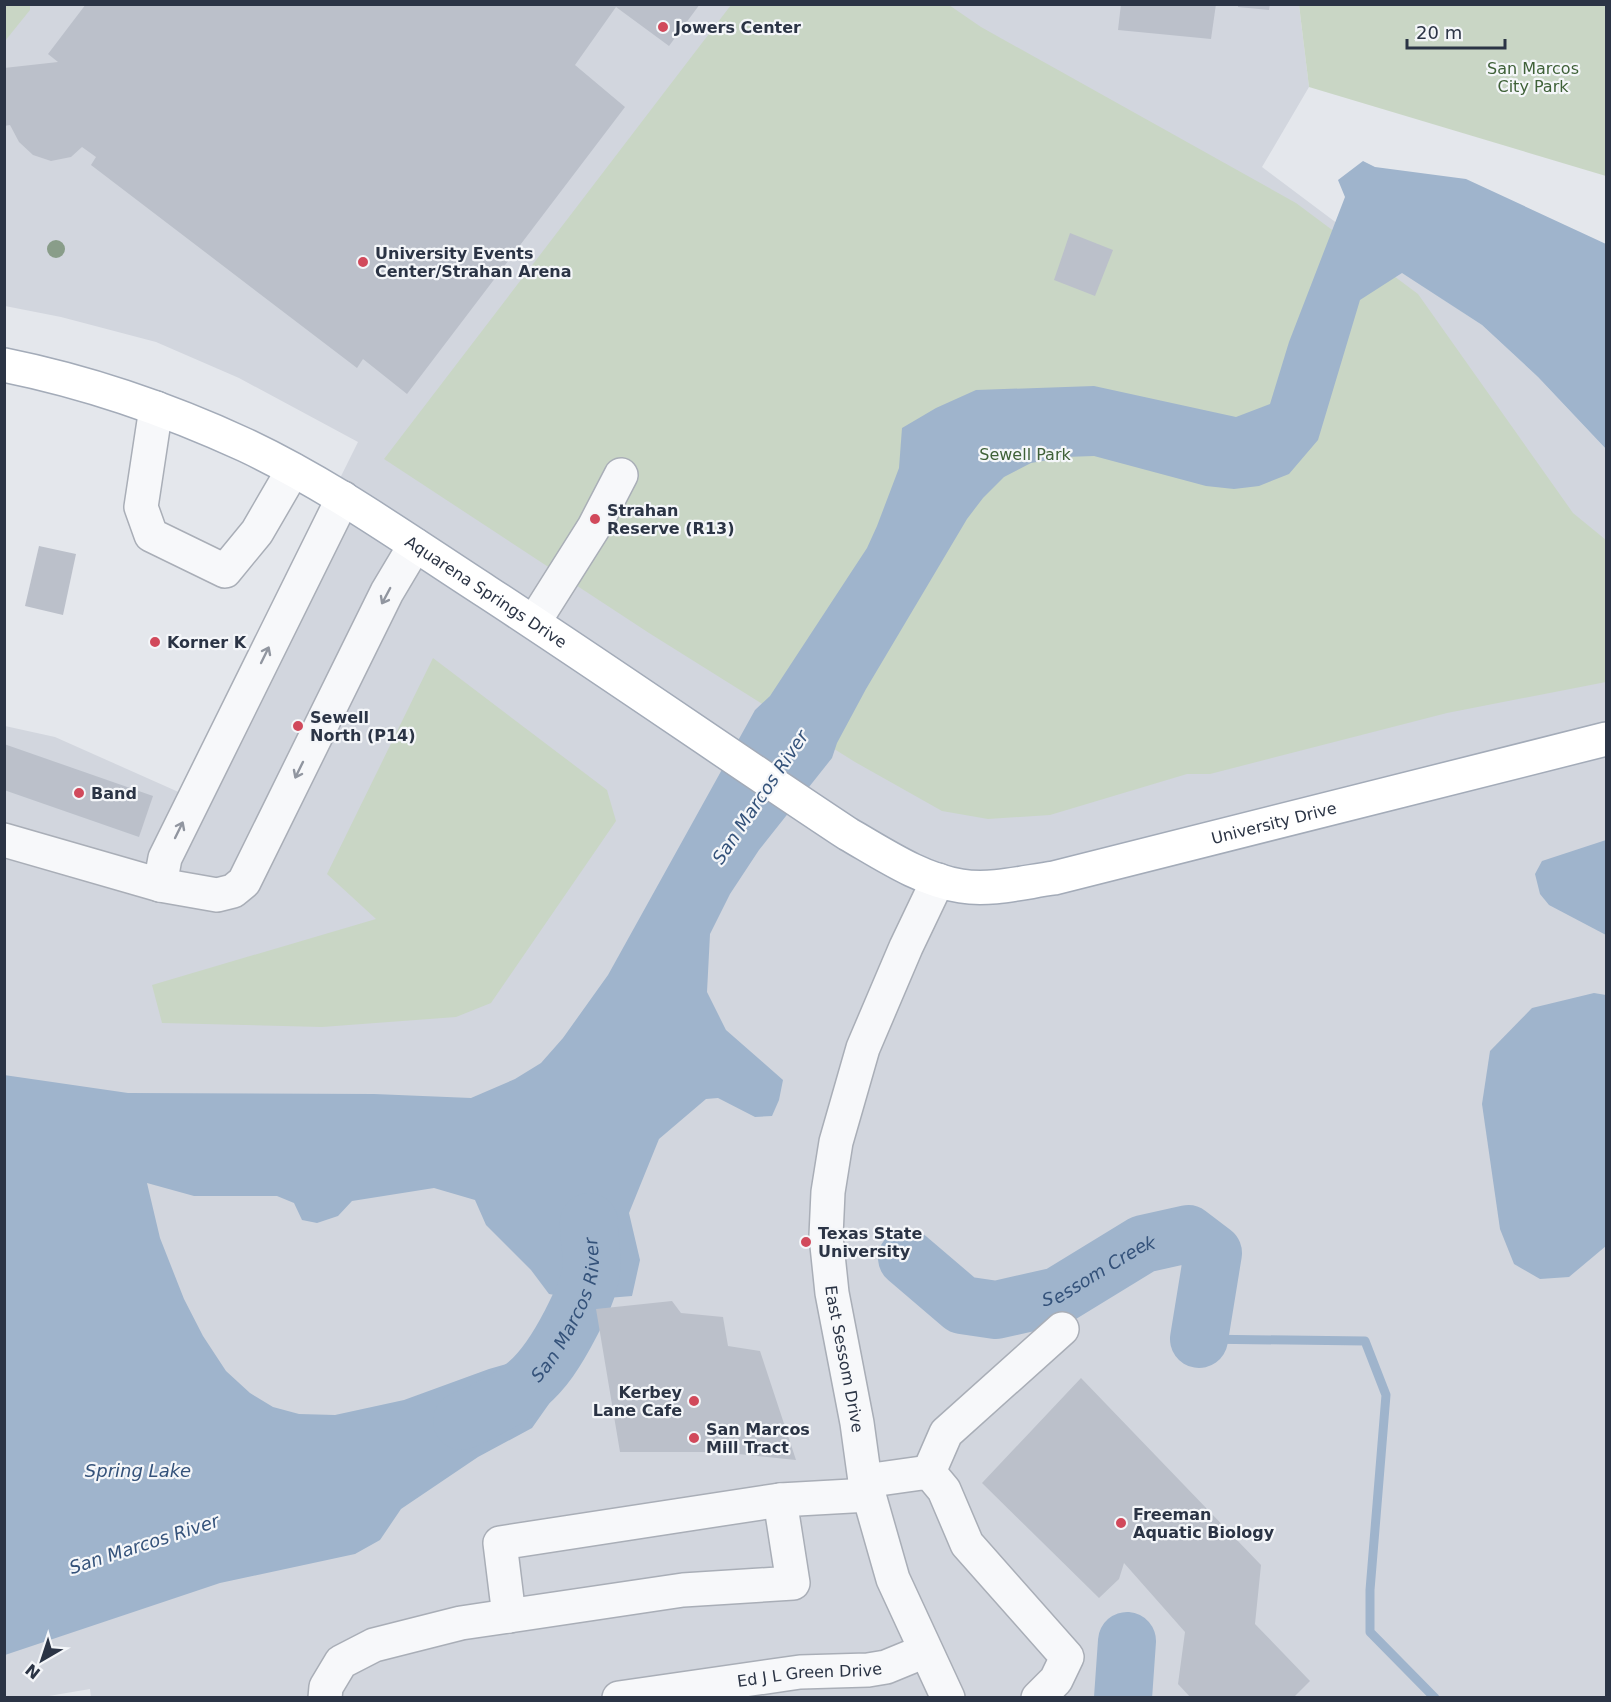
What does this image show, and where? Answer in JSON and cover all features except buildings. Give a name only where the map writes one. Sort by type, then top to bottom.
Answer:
[{"type":"main road","name":"Aquarena Springs Drive","points":[[4,365],[73,380],[126,396],[247,446],[293,470],[343,498],[534,622],[848,834],[889,858],[938,880]]},
{"type":"main road","name":"University Drive","points":[[938,880],[963,887],[990,887],[1054,878],[1606,740]]},
{"type":"street","points":[[156,408],[141,507],[151,535],[225,571],[257,532],[293,470]]},
{"type":"street","points":[[534,622],[594,527],[621,475]]},
{"type":"street","points":[[160,885],[165,858],[343,498]]},
{"type":"street","points":[[4,840],[160,885],[217,894],[233,891],[244,882],[387,592],[415,545]]},
{"type":"street","name":"East Sessom Drive","points":[[938,880],[906,947],[863,1048],[836,1142],[828,1192],[826,1236],[832,1293],[867,1488],[894,1579],[948,1698]]},
{"type":"street","points":[[929,1472],[946,1433],[1062,1329]]},
{"type":"street","points":[[508,1616],[500,1542],[867,1488],[929,1472]]},
{"type":"street","points":[[929,1472],[944,1490],[968,1544],[1067,1657],[1056,1680],[1038,1698]]},
{"type":"street","points":[[325,1698],[326,1687],[341,1662],[374,1645],[460,1623],[683,1590],[793,1583],[780,1500]]},
{"type":"street","name":"Ed J L Green Drive","points":[[619,1698],[800,1672],[868,1670],[886,1667],[925,1651]]},
{"type":"shaded area","name":"Texas State University","points":[[5,5],[1299,5],[1309,87],[1262,167],[1402,272],[1482,325],[1538,377],[1606,449],[1606,1697],[91,1698],[90,1689],[43,1697],[5,1698],[5,726],[55,737],[183,794],[358,442],[239,378],[156,342],[61,317],[5,306]]},
{"type":"green space","points":[[4,5],[30,5],[30,10],[5,41]]},
{"type":"green space","name":"Sewell Park","points":[[731,5],[949,5],[981,27],[1296,203],[1418,294],[1573,513],[1606,540],[1606,682],[1447,713],[1210,774],[1187,774],[1050,815],[988,819],[942,811],[855,762],[649,633],[384,459]]},
{"type":"green space","name":"San Marcos City Park","points":[[1299,5],[1606,5],[1606,176],[1309,87]]},
{"type":"green space","points":[[433,658],[607,790],[616,821],[491,1003],[456,1017],[322,1027],[162,1023],[152,985],[376,919],[327,874]]},
{"type":"water","name":"Spring Lake","points":[[1363,161],[1375,167],[1466,179],[1606,244],[1606,449],[1538,377],[1482,325],[1402,273],[1360,300],[1318,440],[1289,474],[1259,486],[1234,489],[1206,486],[1094,456],[1065,457],[1031,463],[1004,477],[983,498],[967,519],[866,689],[837,743],[832,758],[759,850],[730,894],[710,934],[707,992],[726,1030],[783,1080],[779,1100],[772,1116],[755,1117],[718,1098],[706,1099],[659,1139],[629,1213],[640,1260],[632,1296],[583,1300],[549,1294],[531,1270],[486,1225],[475,1200],[434,1188],[352,1201],[338,1216],[317,1223],[302,1220],[294,1203],[277,1196],[194,1196],[147,1183],[160,1238],[184,1299],[203,1336],[226,1371],[250,1393],[273,1407],[299,1414],[335,1415],[404,1400],[514,1362],[551,1401],[532,1428],[478,1457],[401,1509],[380,1540],[355,1554],[220,1583],[5,1655],[4,1075],[128,1093],[374,1094],[471,1098],[515,1079],[541,1063],[563,1038],[608,975],[755,710],[770,696],[867,548],[899,468],[902,428],[936,408],[976,390],[1094,386],[1236,417],[1270,404],[1289,342],[1345,197],[1338,180]]},
{"type":"water","points":[[1606,840],[1606,935],[1549,905],[1540,894],[1535,874],[1542,861]]},
{"type":"water","points":[[1594,993],[1606,995],[1606,1246],[1569,1277],[1540,1279],[1514,1264],[1500,1229],[1482,1104],[1490,1051],[1532,1008]]},
{"type":"waterway","name":"San Marcos River","points":[[462,1421],[500,1403],[527,1384],[549,1360],[560,1343],[580,1305],[590,1279],[592,1260],[589,1222]]},
{"type":"waterway","name":"Sessom Creek","points":[[907,1258],[962,1305],[996,1310],[1058,1296],[1143,1244],[1188,1234],[1213,1253],[1199,1339]]},
{"type":"waterway","points":[[1199,1339],[1365,1341],[1386,1395],[1370,1590],[1370,1632],[1435,1698]]},
{"type":"waterway","name":"Sessom Creek","points":[[1123,1698],[1127,1641]]},
{"type":"place","name":"Jowers Center","points":[[663,27]]},
{"type":"place","name":"University Events Center/Strahan Arena","points":[[363,262]]},
{"type":"place","name":"Strahan Reserve (R13)","points":[[595,519]]},
{"type":"place","name":"Korner K","points":[[155,642]]},
{"type":"place","name":"Sewell North (P14)","points":[[298,726]]},
{"type":"place","name":"Band","points":[[79,793]]},
{"type":"place","name":"Texas State University","points":[[806,1242]]},
{"type":"place","name":"Kerbey Lane Cafe","points":[[694,1401]]},
{"type":"place","name":"San Marcos Mill Tract","points":[[694,1438]]},
{"type":"place","name":"Freeman Aquatic Biology","points":[[1121,1523]]}]
